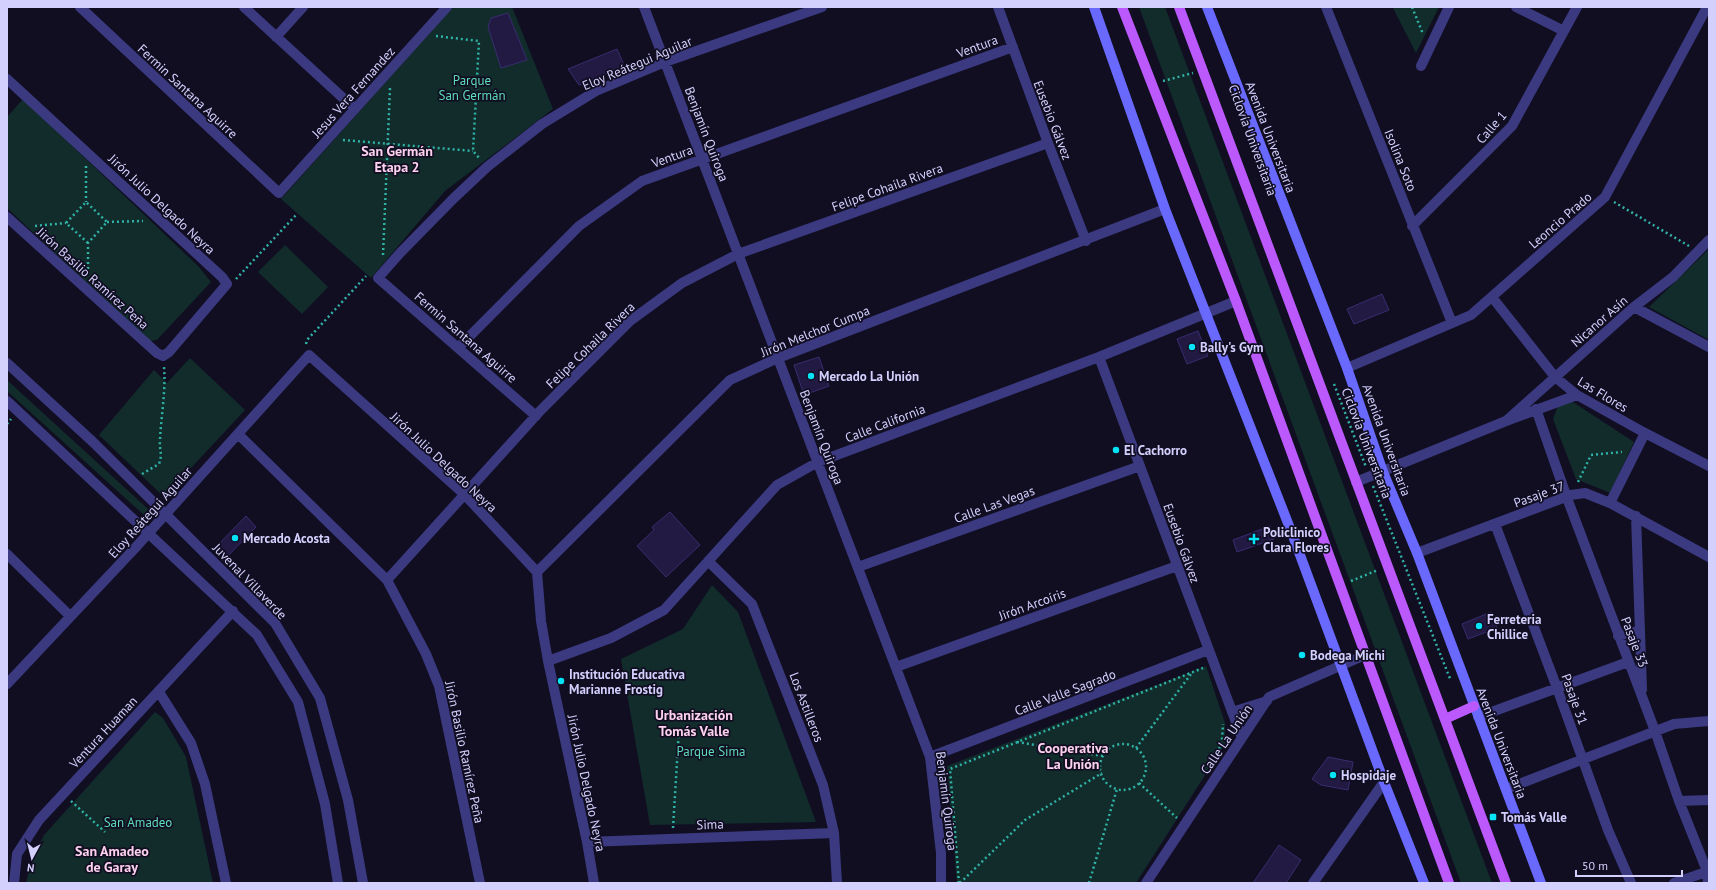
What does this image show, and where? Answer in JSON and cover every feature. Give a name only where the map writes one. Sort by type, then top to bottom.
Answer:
[{"type":"main road","points":[[1094,7],[1164,209],[1293,536],[1384,782],[1424,883]]},
{"type":"main road","points":[[1122,7],[1236,302],[1449,883]]},
{"type":"main road","points":[[1129,25],[1130,7]]},
{"type":"main road","name":"Avenida Universitaria","points":[[1207,7],[1347,368],[1382,472],[1417,553],[1541,883]]},
{"type":"main road","points":[[1179,8],[1506,883]]},
{"type":"main road","points":[[1445,720],[1474,706]]},
{"type":"street","name":"Fermin Santana Aguirre","points":[[80,7],[279,193]]},
{"type":"street","points":[[244,7],[355,109]]},
{"type":"street","points":[[276,37],[303,7]]},
{"type":"street","name":"Jesus Vera Fernandez","points":[[279,193],[447,7]]},
{"type":"street","name":"Benjamín Quiroga","points":[[644,7],[930,757],[941,853],[941,883]]},
{"type":"street","name":"Eloy Reátegui Aguilar","points":[[377,275],[487,167],[542,124],[596,91],[666,62],[822,7]]},
{"type":"street","name":"Eusebio Gálvez","points":[[998,7],[1086,241]]},
{"type":"street","name":"Isolina Soto","points":[[1326,7],[1412,226],[1452,323]]},
{"type":"street","points":[[1421,66],[1449,7]]},
{"type":"street","points":[[1516,7],[1564,31]]},
{"type":"street","name":"Calle 1","points":[[1412,226],[1512,126],[1577,7]]},
{"type":"street","name":"Leoncio Prado","points":[[1347,368],[1471,315],[1606,197],[1707,7]]},
{"type":"street","name":"Ventura","points":[[458,348],[579,226],[642,181],[1012,47]]},
{"type":"street","name":"Jirón Julio Delgado Neyra","points":[[7,79],[224,278],[227,284]]},
{"type":"street","name":"Felipe Cohaila Rivera","points":[[386,580],[536,416],[630,321],[682,283],[738,254],[1048,143]]},
{"type":"street","name":"Jirón Melchor Cumpa","points":[[537,572],[730,380],[778,358],[1086,241],[1164,209]]},
{"type":"street","name":"Jirón Basilio Ramírez Peña","points":[[7,217],[157,353],[164,356]]},
{"type":"street","name":"Nicanor Asín","points":[[1506,421],[1634,307],[1673,277],[1709,240]]},
{"type":"street","name":"Fermin Santana Aguirre","points":[[377,275],[536,416]]},
{"type":"street","points":[[164,356],[227,284]]},
{"type":"street","name":"Las Flores","points":[[1492,297],[1555,376],[1577,395],[1709,466]]},
{"type":"street","name":"Calle California","points":[[548,662],[611,638],[664,610],[777,485],[818,462],[1100,357],[1236,302]]},
{"type":"street","points":[[1634,307],[1709,347]]},
{"type":"street","name":"Eloy Reátegui Aguilar","points":[[7,684],[136,547],[309,356]]},
{"type":"street","name":"Jirón Julio Delgado Neyra","points":[[309,356],[464,494],[537,572],[541,621],[548,662],[587,842],[594,883]]},
{"type":"street","name":"Eusebio Gálvez","points":[[1100,357],[1242,738]]},
{"type":"street","name":"Juvenal Villaverde","points":[[7,363],[93,442],[276,623],[320,698],[348,800],[363,883]]},
{"type":"street","name":"Nicanor Asín","points":[[1356,482],[1536,409],[1577,395]]},
{"type":"street","points":[[7,401],[257,635],[298,702],[325,804],[338,883]]},
{"type":"street","name":"Pasaje 33","points":[[1536,409],[1569,496],[1618,636],[1655,731],[1679,801],[1708,871],[1708,883]]},
{"type":"street","points":[[1610,502],[1646,433]]},
{"type":"street","name":"Jirón Basilio Ramírez Peña","points":[[238,434],[386,580],[426,654],[439,686],[480,883]]},
{"type":"street","name":"Calle Las Vegas","points":[[858,567],[1140,466]]},
{"type":"street","name":"Pasaje 37","points":[[1417,553],[1569,496],[1585,493],[1610,502],[1709,556]]},
{"type":"street","points":[[1636,516],[1643,700]]},
{"type":"street","name":"Pasaje 31","points":[[1495,524],[1557,688],[1608,830],[1631,883]]},
{"type":"street","points":[[7,554],[70,616]]},
{"type":"street","points":[[1709,556],[1709,562]]},
{"type":"street","name":"Los Astilleros","points":[[708,561],[752,604],[823,785],[834,833],[837,883]]},
{"type":"street","name":"Jirón Arcoíris","points":[[896,668],[1177,566]]},
{"type":"street","name":"Ventura Huaman","points":[[14,883],[17,854],[39,820],[233,611]]},
{"type":"street","points":[[1618,636],[1640,630]]},
{"type":"street","name":"Calle Valle Sagrado","points":[[930,757],[1208,650]]},
{"type":"street","name":"Calle La Unión","points":[[1146,883],[1270,696],[1366,655]]},
{"type":"street","points":[[1478,718],[1628,662]]},
{"type":"street","points":[[158,692],[191,743],[206,784],[226,883]]},
{"type":"street","points":[[1232,712],[1267,701]]},
{"type":"street","points":[[1506,789],[1674,724],[1709,721]]},
{"type":"street","points":[[1313,883],[1384,782]]},
{"type":"street","points":[[1679,801],[1709,800]]},
{"type":"street","name":"Sima","points":[[587,842],[834,833]]},
{"type":"street","points":[[1674,883],[1708,871]]},
{"type":"path","points":[[1412,7],[1429,47]]},
{"type":"path","points":[[422,35],[479,41],[473,151]]},
{"type":"path","points":[[309,356],[306,345],[307,340],[377,275],[387,143],[390,70]]},
{"type":"path","points":[[1152,84],[1203,71]]},
{"type":"path","points":[[328,139],[473,151],[487,167]]},
{"type":"path","points":[[18,227],[66,223],[86,202],[85,150]]},
{"type":"path","points":[[1606,197],[1698,251]]},
{"type":"path","points":[[86,202],[107,222],[162,221]]},
{"type":"path","points":[[227,284],[235,280],[296,215]]},
{"type":"path","points":[[88,290],[88,243],[107,222]]},
{"type":"path","points":[[66,223],[88,243]]},
{"type":"path","points":[[130,479],[152,470],[159,464],[162,456],[160,442],[164,356]]},
{"type":"path","name":"Ciclovía Universitaria","points":[[1333,380],[1369,477],[1451,682]]},
{"type":"path","points":[[1569,496],[1592,455],[1637,450]]},
{"type":"path","points":[[1340,585],[1388,567]]},
{"type":"path","points":[[959,883],[950,769],[1205,668]]},
{"type":"path","points":[[1136,748],[1192,673]]},
{"type":"path","points":[[1215,755],[1222,740],[1223,723]]},
{"type":"path","points":[[672,838],[679,729]]},
{"type":"path","points":[[1015,742],[1103,756]]},
{"type":"path","points":[[1121,744],[1136,748],[1145,760],[1146,767],[1145,775],[1139,783],[1128,789],[1117,789],[1107,783],[1102,773],[1101,763],[1103,756],[1114,746],[1121,744]]},
{"type":"path","points":[[959,883],[1025,820],[1102,773]]},
{"type":"path","points":[[1139,783],[1184,824]]},
{"type":"path","points":[[1089,883],[1117,789]]},
{"type":"path","points":[[64,794],[105,832]]},
{"type":"path","points":[[1171,822],[1179,810]]},
{"type":"green space","name":"Parque San Germán","points":[[453,7],[512,7],[553,109],[445,191],[371,278],[281,199]]},
{"type":"green space","points":[[1139,7],[1165,7],[1492,883],[1461,883]]},
{"type":"green space","points":[[1393,7],[1439,7],[1416,53],[1394,10]]},
{"type":"green space","points":[[23,99],[198,266],[211,282],[157,340],[147,340],[7,208],[7,117]]},
{"type":"green space","points":[[285,245],[328,287],[302,314],[258,272]]},
{"type":"green space","points":[[1709,249],[1709,340],[1649,307]]},
{"type":"green space","points":[[190,358],[245,410],[164,497],[99,435],[154,370],[167,383]]},
{"type":"green space","points":[[7,380],[148,509],[144,515],[7,391]]},
{"type":"green space","points":[[1562,395],[1634,442],[1610,493],[1576,479],[1553,419]]},
{"type":"green space","name":"Parque Sima","points":[[712,585],[738,612],[816,822],[650,825],[621,659],[683,629]]},
{"type":"green space","points":[[1206,666],[1225,723],[1225,744],[1136,883],[957,883],[947,766]]},
{"type":"green space","name":"San Amadeo","points":[[155,712],[163,718],[186,757],[213,883],[26,883],[32,859],[44,835]]},
{"type":"building","points":[[508,13],[527,60],[501,68],[488,27],[491,18]]},
{"type":"building","points":[[617,49],[625,67],[579,85],[568,69]]},
{"type":"building","points":[[1382,294],[1389,310],[1354,324],[1347,309]]},
{"type":"building","name":"Bally's Gym","points":[[1198,331],[1208,356],[1187,364],[1177,339]]},
{"type":"building","name":"Mercado La Unión","points":[[819,357],[829,386],[804,395],[794,365]]},
{"type":"building","points":[[670,512],[700,545],[666,577],[637,546],[654,530],[652,527]]},
{"type":"building","name":"Mercado Acosta","points":[[246,516],[256,527],[223,561],[213,550]]},
{"type":"building","name":"Policlinico Clara Flores","points":[[1270,526],[1274,539],[1237,552],[1233,540]]},
{"type":"building","name":"Ferreteria Chillice","points":[[1491,612],[1497,628],[1468,639],[1462,624]]},
{"type":"building","name":"Hospidaje","points":[[1328,757],[1353,762],[1348,790],[1321,785],[1312,779]]},
{"type":"building","points":[[1279,845],[1301,860],[1286,883],[1253,883]]},
{"type":"place","name":"Bally's Gym","points":[[1192,347]]},
{"type":"place","name":"Mercado La Unión","points":[[811,376]]},
{"type":"place","name":"El Cachorro","points":[[1116,450]]},
{"type":"place","name":"Mercado Acosta","points":[[235,538]]},
{"type":"place","name":"Policlinico Clara Flores","points":[[1254,539]]},
{"type":"place","name":"Ferreteria Chillice","points":[[1479,626]]},
{"type":"place","name":"Bodega Michi","points":[[1302,655]]},
{"type":"place","name":"Institución Educativa Marianne Frostig","points":[[561,681]]},
{"type":"place","name":"Hospidaje","points":[[1333,775]]},
{"type":"place","name":"Tomás Valle","points":[[1493,817]]},
{"type":"district","name":"San Germán Etapa 2","points":[[397,160]]},
{"type":"district","name":"Urbanización Tomás Valle","points":[[694,724]]},
{"type":"district","name":"Cooperativa La Unión","points":[[1073,756]]},
{"type":"district","name":"San Amadeo de Garay","points":[[112,860]]}]
